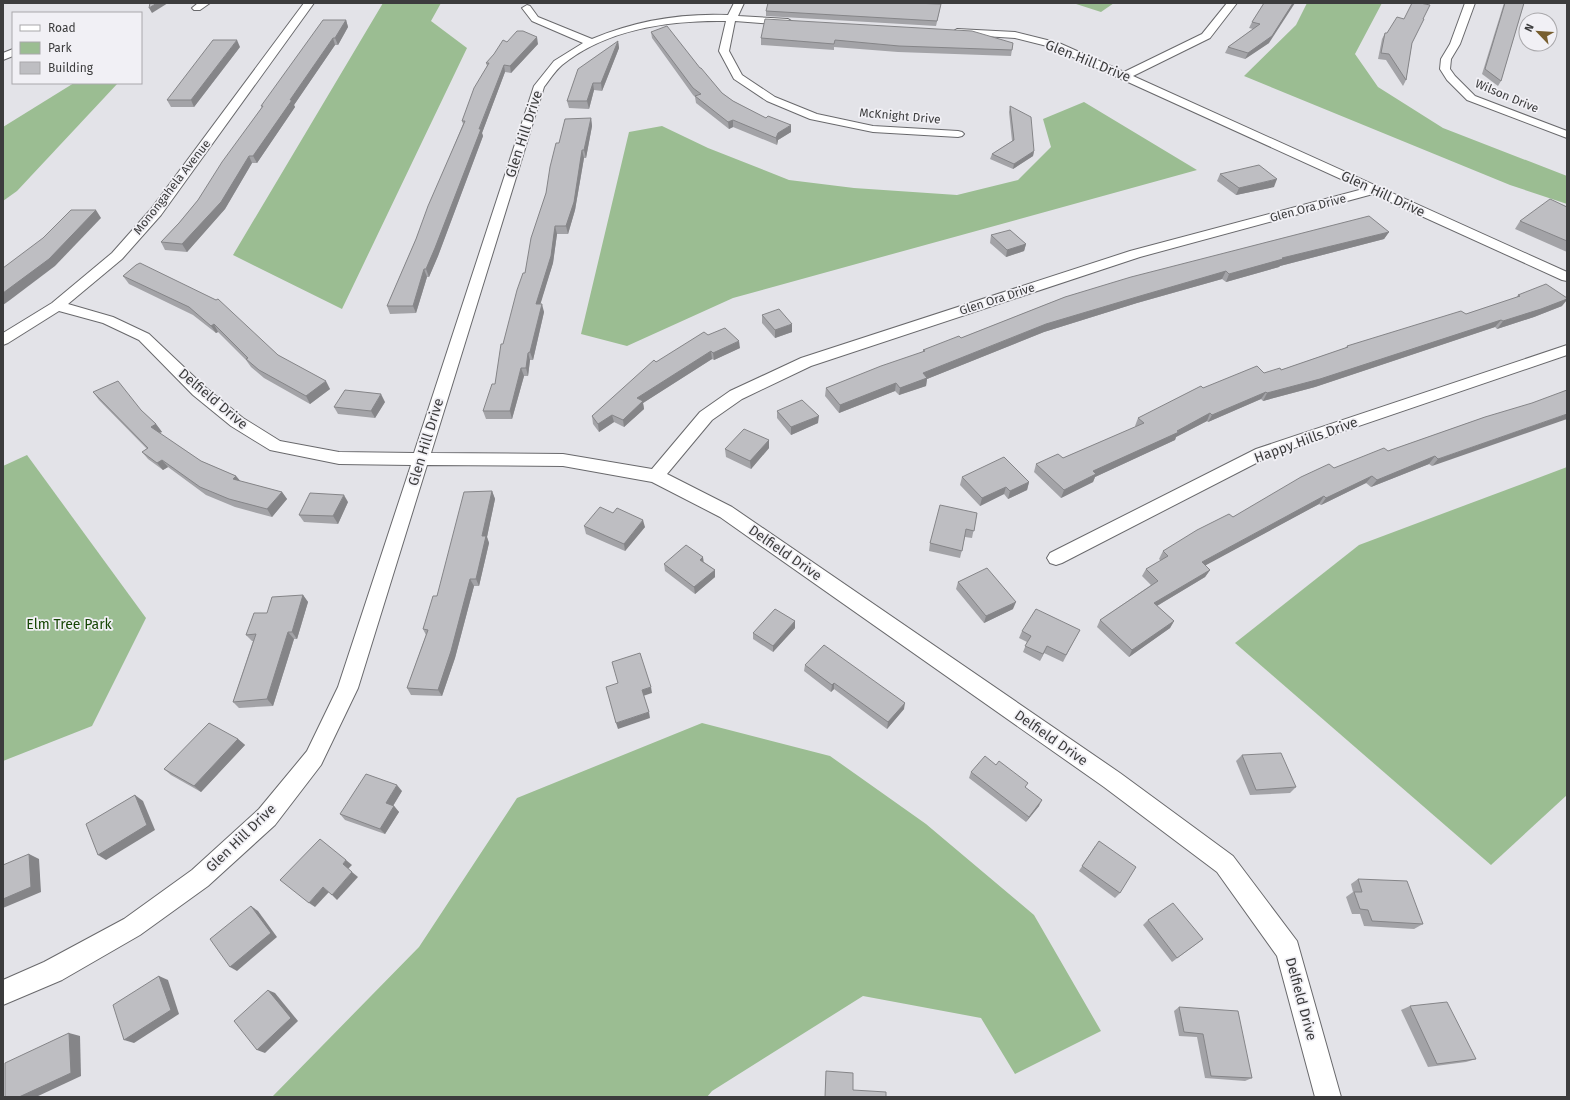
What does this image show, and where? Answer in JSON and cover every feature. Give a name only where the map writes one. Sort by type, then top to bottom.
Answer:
[{"type":"street","name":"Monongahela Avenue","points":[[3,340],[57,306],[117,256],[156,212],[309,3]]},
{"type":"street","name":"McKnight Drive","points":[[739,3],[732,19],[724,51],[738,77],[771,99],[814,117],[873,129],[958,134]]},
{"type":"street","points":[[1126,76],[1206,36],[1232,3]]},
{"type":"street","name":"Wilson Drive","points":[[1470,3],[1455,44],[1446,59],[1445,69],[1451,78],[1471,98],[1567,135]]},
{"type":"street","points":[[527,8],[535,19],[590,42]]},
{"type":"street","name":"Glen Hill Drive","points":[[3,993],[52,971],[132,927],[200,878],[267,818],[314,758],[348,688],[539,86],[559,61],[590,42],[638,27],[687,19],[732,19],[802,23]]},
{"type":"street","name":"Glen Hill Drive","points":[[944,31],[1015,35],[1055,45],[1567,277]]},
{"type":"street","points":[[3,57],[12,52]]},
{"type":"street","name":"Glen Ora Drive","points":[[656,476],[682,442],[706,416],[736,395],[806,362],[1134,254],[1374,190]]},
{"type":"street","name":"Delfield Drive","points":[[57,306],[108,320],[144,337],[199,391],[236,422],[276,446],[339,458],[563,460],[656,476],[726,512],[1112,780],[1225,864],[1288,950],[1328,1097]]},
{"type":"street","name":"Happy Hills Drive","points":[[1056,558],[1262,453],[1567,350]]},
{"type":"green space","points":[[383,3],[441,3],[431,21],[467,48],[342,309],[233,255]]},
{"type":"green space","points":[[1073,3],[1114,3],[1101,12]]},
{"type":"green space","points":[[1307,3],[1382,3],[1355,54],[1378,87],[1443,128],[1567,176],[1567,204],[1510,185],[1244,76],[1296,25]]},
{"type":"green space","points":[[72,84],[117,84],[17,191],[3,201],[3,127]]},
{"type":"green space","points":[[1084,102],[1197,170],[733,298],[627,346],[581,334],[629,132],[662,126],[708,148],[789,180],[854,188],[957,195],[1018,180],[1051,147],[1043,119]]},
{"type":"green space","name":"Elm Tree Park","points":[[27,455],[146,618],[92,726],[3,761],[3,466]]},
{"type":"green space","points":[[1567,467],[1567,795],[1491,865],[1235,643],[1359,545]]},
{"type":"green space","points":[[702,723],[830,756],[926,824],[1034,915],[1101,1031],[1015,1074],[981,1018],[863,996],[712,1091],[707,1097],[272,1097],[419,947],[517,798]]},
{"type":"building","points":[[150,3],[157,3],[149,8]]},
{"type":"building","points":[[768,3],[941,4],[937,21],[766,11]]},
{"type":"building","points":[[1264,3],[1293,3],[1272,36],[1248,53],[1228,47],[1260,24],[1252,22]]},
{"type":"building","points":[[1412,3],[1430,5],[1412,43],[1406,80],[1389,54],[1381,53],[1385,33],[1387,33],[1397,17],[1404,19]]},
{"type":"building","points":[[1505,3],[1524,3],[1521,12],[1518,12],[1518,23],[1501,81],[1485,69]]},
{"type":"building","points":[[765,19],[972,31],[1013,43],[1012,50],[899,46],[835,40],[834,44],[761,38]]},
{"type":"building","points":[[323,20],[346,20],[253,156],[249,156],[221,202],[182,244],[161,242],[198,200],[222,162]]},
{"type":"building","points":[[667,26],[722,93],[733,101],[766,118],[768,116],[791,125],[778,133],[776,138],[733,120],[728,122],[695,96],[701,94],[693,88],[651,32]]},
{"type":"building","points":[[517,31],[523,31],[537,37],[510,66],[504,65],[435,248],[426,269],[424,269],[413,306],[387,306],[465,121],[462,121],[474,88],[489,63],[486,63],[503,40],[507,42]]},
{"type":"building","points":[[213,40],[237,40],[191,100],[167,100]]},
{"type":"building","points":[[618,41],[601,83],[593,83],[587,101],[567,101],[578,69]]},
{"type":"building","points":[[1010,106],[1031,117],[1034,151],[1014,164],[992,154],[1014,140]]},
{"type":"building","points":[[591,118],[584,150],[582,150],[574,202],[566,226],[555,226],[551,256],[536,304],[542,304],[530,352],[528,353],[526,368],[521,368],[510,411],[483,411],[492,384],[495,384],[501,344],[503,344],[517,290],[523,273],[525,273],[531,238],[546,193],[556,143],[559,143],[565,119]]},
{"type":"building","points":[[1259,165],[1277,179],[1239,188],[1220,174]]},
{"type":"building","points":[[1550,199],[1567,207],[1567,241],[1520,221]]},
{"type":"building","points":[[71,210],[96,210],[49,259],[3,293],[3,268],[43,238]]},
{"type":"building","points":[[1369,216],[1389,232],[1282,258],[1283,259],[1229,274],[1226,271],[1046,324],[923,373],[927,378],[900,388],[896,383],[840,405],[826,388],[881,366],[925,351],[923,350],[959,336],[961,338],[1065,297],[1131,277]]},
{"type":"building","points":[[1010,230],[1026,244],[1007,250],[991,235]]},
{"type":"building","points":[[140,263],[216,300],[218,299],[278,355],[326,381],[306,396],[259,370],[246,359],[248,358],[214,324],[211,326],[189,307],[123,276]]},
{"type":"building","points":[[1546,284],[1567,299],[1541,309],[1503,321],[1501,320],[1320,379],[1267,393],[1266,392],[1212,415],[1210,413],[1177,431],[1179,432],[1093,471],[1096,474],[1064,490],[1036,464],[1058,454],[1063,458],[1144,423],[1138,418],[1201,386],[1203,388],[1257,366],[1264,373],[1280,368],[1281,370],[1348,347],[1347,346],[1461,311],[1466,314],[1520,296],[1518,295]]},
{"type":"building","points":[[779,309],[792,324],[775,330],[762,315]]},
{"type":"building","points":[[725,328],[739,341],[713,353],[711,351],[637,398],[643,401],[623,420],[612,415],[598,424],[592,416],[654,360],[656,362],[704,332],[708,335]]},
{"type":"building","points":[[118,381],[141,410],[156,424],[151,427],[201,461],[236,476],[233,479],[282,492],[267,509],[229,499],[200,487],[162,460],[157,463],[142,452],[148,448],[93,392]]},
{"type":"building","points":[[345,390],[381,394],[371,411],[334,407]]},
{"type":"building","points":[[1567,390],[1567,414],[1438,459],[1435,456],[1377,480],[1372,476],[1326,498],[1324,496],[1202,562],[1210,570],[1154,603],[1174,621],[1132,650],[1100,620],[1158,581],[1146,569],[1168,556],[1163,551],[1197,530],[1229,514],[1233,517],[1301,477],[1329,464],[1334,468],[1384,448],[1388,451]]},
{"type":"building","points":[[802,400],[819,416],[791,427],[777,411]]},
{"type":"building","points":[[744,429],[769,440],[750,461],[725,449]]},
{"type":"building","points":[[1004,457],[1029,482],[1010,491],[1006,487],[982,498],[962,477]]},
{"type":"building","points":[[492,491],[482,536],[486,536],[476,579],[470,579],[451,651],[438,690],[407,688],[428,630],[423,629],[433,596],[437,596],[464,492]]},
{"type":"building","points":[[310,493],[344,495],[333,516],[299,515]]},
{"type":"building","points":[[940,505],[977,513],[974,531],[966,529],[962,551],[930,543]]},
{"type":"building","points":[[600,507],[613,513],[617,508],[643,520],[624,544],[584,526]]},
{"type":"building","points":[[686,545],[703,557],[700,560],[715,570],[694,587],[664,564]]},
{"type":"building","points":[[987,568],[1016,602],[986,616],[958,582]]},
{"type":"building","points":[[303,595],[292,632],[288,632],[267,699],[233,702],[256,634],[246,635],[254,613],[267,613],[272,597]]},
{"type":"building","points":[[775,609],[795,621],[773,646],[753,633]]},
{"type":"building","points":[[1036,609],[1080,630],[1066,655],[1047,646],[1043,654],[1025,646],[1031,636],[1022,631]]},
{"type":"building","points":[[824,645],[905,703],[888,722],[834,683],[832,685],[805,665]]},
{"type":"building","points":[[640,653],[651,687],[642,690],[649,712],[616,723],[606,687],[618,683],[612,662]]},
{"type":"building","points":[[209,723],[238,739],[194,786],[164,769]]},
{"type":"building","points":[[1281,753],[1296,787],[1256,790],[1242,755]]},
{"type":"building","points":[[985,756],[996,765],[999,761],[1028,783],[1025,787],[1042,800],[1029,817],[971,772]]},
{"type":"building","points":[[366,774],[397,785],[386,803],[394,806],[380,829],[340,814]]},
{"type":"building","points":[[135,795],[147,825],[98,855],[86,824]]},
{"type":"building","points":[[320,839],[346,860],[343,864],[352,872],[332,895],[323,887],[309,903],[280,880]]},
{"type":"building","points":[[1099,841],[1136,867],[1120,893],[1082,866]]},
{"type":"building","points":[[29,854],[31,887],[3,899],[3,865]]},
{"type":"building","points":[[1358,879],[1407,881],[1423,924],[1372,921],[1368,910],[1360,909],[1354,892],[1362,892]]},
{"type":"building","points":[[1173,903],[1203,939],[1177,958],[1148,920]]},
{"type":"building","points":[[251,906],[271,933],[230,967],[210,939]]},
{"type":"building","points":[[159,976],[171,1010],[124,1040],[113,1005]]},
{"type":"building","points":[[268,990],[291,1018],[257,1050],[234,1021]]},
{"type":"building","points":[[1447,1002],[1476,1059],[1437,1064],[1410,1006]]},
{"type":"building","points":[[1179,1007],[1238,1011],[1252,1078],[1211,1076],[1203,1034],[1184,1032]]},
{"type":"building","points":[[69,1033],[71,1073],[19,1097],[5,1097],[5,1063]]},
{"type":"building","points":[[826,1071],[853,1073],[853,1090],[886,1092],[886,1097],[825,1097]]}]
